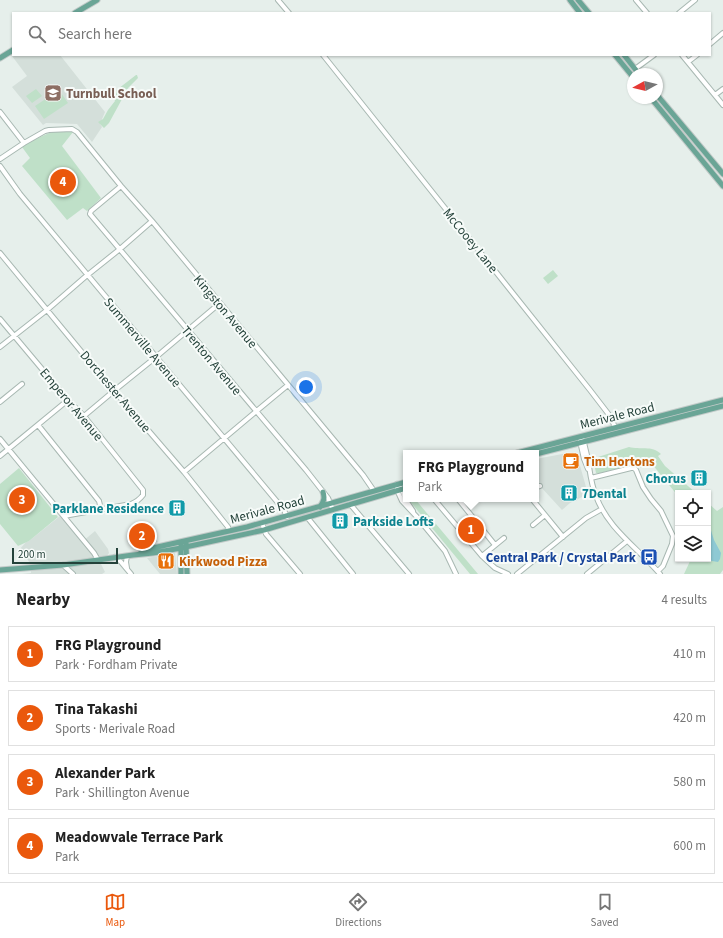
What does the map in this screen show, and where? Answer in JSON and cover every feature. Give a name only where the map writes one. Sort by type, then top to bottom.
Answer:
[{"type":"main road","points":[[77,12],[97,0]]},
{"type":"main road","points":[[570,0],[579,12]]},
{"type":"main road","points":[[578,0],[588,12]]},
{"type":"main road","points":[[0,58],[12,51]]},
{"type":"main road","points":[[616,56],[627,70]]},
{"type":"main road","points":[[625,56],[634,68]]},
{"type":"main road","points":[[663,102],[723,174]]},
{"type":"main road","points":[[656,104],[723,186]]},
{"type":"main road","name":"Merivale Road","points":[[529,450],[615,427],[723,404]]},
{"type":"main road","name":"Merivale Road","points":[[539,453],[723,404]]},
{"type":"main road","name":"Merivale Road","points":[[133,555],[153,548],[262,524],[403,483]]},
{"type":"main road","name":"Merivale Road","points":[[0,569],[10,572],[153,553],[264,530],[402,489]]},
{"type":"main road","points":[[320,506],[324,498],[323,492]]},
{"type":"main road","points":[[264,530],[285,520],[287,516]]},
{"type":"main road","points":[[181,574],[183,541]]},
{"type":"main road","points":[[183,547],[187,574]]},
{"type":"street","points":[[278,0],[288,12]]},
{"type":"street","points":[[636,0],[646,12]]},
{"type":"street","points":[[680,12],[695,0]]},
{"type":"street","points":[[711,43],[723,33]]},
{"type":"street","name":"McCooey Lane","points":[[324,56],[585,384],[610,416],[615,427]]},
{"type":"street","points":[[636,68],[653,56]]},
{"type":"street","points":[[683,56],[723,105]]},
{"type":"street","points":[[688,62],[695,56]]},
{"type":"street","points":[[715,95],[723,89]]},
{"type":"street","points":[[0,112],[24,143],[0,159]]},
{"type":"street","name":"Kingston Avenue","points":[[24,143],[49,130],[72,129],[77,132],[374,490]]},
{"type":"street","name":"Summerville Avenue","points":[[0,166],[20,194],[284,510],[287,516]]},
{"type":"street","name":"Trenton Avenue","points":[[121,186],[91,211],[90,214],[328,498],[332,510]]},
{"type":"street","points":[[0,347],[13,335],[47,310],[152,221]]},
{"type":"street","name":"Dorchester Avenue","points":[[0,253],[184,472],[230,531]]},
{"type":"street","points":[[84,416],[220,303]]},
{"type":"street","name":"Emperor Avenue","points":[[0,319],[68,400],[84,416],[143,490],[143,495],[141,498],[134,503],[101,509]]},
{"type":"street","points":[[0,402],[22,384]]},
{"type":"street","points":[[184,472],[288,385]]},
{"type":"street","points":[[0,456],[68,400]]},
{"type":"street","points":[[38,425],[99,501],[101,509],[64,516]]},
{"type":"street","points":[[580,436],[584,459],[594,491],[602,509],[613,525],[659,573],[672,544],[673,536],[661,511],[645,492],[636,470],[631,468],[590,475]]},
{"type":"street","points":[[0,439],[94,553],[98,560]]},
{"type":"street","points":[[398,484],[402,489]]},
{"type":"street","points":[[407,502],[417,518],[445,551],[456,574]]},
{"type":"street","points":[[437,502],[482,556],[496,568],[508,574]]},
{"type":"street","points":[[460,502],[495,545]]},
{"type":"street","points":[[534,502],[563,537]]},
{"type":"street","points":[[350,504],[408,574]]},
{"type":"street","points":[[517,574],[586,518],[602,509]]},
{"type":"street","points":[[533,525],[545,515]]},
{"type":"street","points":[[307,517],[353,574]]},
{"type":"street","points":[[262,524],[266,534],[300,574]]},
{"type":"street","points":[[482,556],[504,538]]},
{"type":"street","points":[[586,574],[627,540]]},
{"type":"street","points":[[127,556],[127,569]]},
{"type":"street","points":[[115,557],[131,574]]},
{"type":"street","points":[[73,574],[72,568],[74,563]]},
{"type":"street","points":[[63,565],[73,574]]},
{"type":"shaded area","name":"Turnbull School","points":[[12,56],[61,56],[105,112],[100,124],[102,127],[92,142],[77,124],[46,123],[43,125],[12,87],[27,76]]},
{"type":"shaded area","points":[[573,452],[577,455],[588,494],[570,503],[562,510],[540,486],[539,458]]},
{"type":"shaded area","points":[[60,516],[82,542],[95,531],[108,549],[109,553],[101,564],[105,572],[102,574],[22,574],[31,573],[30,563],[20,549],[26,542]]},
{"type":"shaded area","points":[[145,527],[158,542],[139,548],[136,529]]},
{"type":"shaded area","points":[[175,553],[177,574],[160,574],[147,558]]},
{"type":"green space","points":[[136,75],[138,78],[128,88],[109,123],[104,128],[98,122],[103,119],[115,101],[113,96],[114,92]]},
{"type":"green space","points":[[36,89],[42,96],[32,103],[26,96]]},
{"type":"green space","points":[[59,90],[68,103],[44,119],[35,106]]},
{"type":"green space","points":[[55,131],[73,132],[62,146],[101,198],[87,211],[83,208],[67,220],[22,166],[30,158],[22,147],[46,134]]},
{"type":"green space","points":[[553,270],[558,276],[548,284],[543,278]]},
{"type":"green space","points":[[629,447],[657,451],[661,454],[658,456],[665,466],[693,490],[675,490],[675,492],[652,464],[641,468],[639,466],[632,465],[596,473],[594,463],[598,457]]},
{"type":"green space","points":[[19,468],[58,517],[29,541],[18,546],[0,524],[0,484]]},
{"type":"green space","points":[[410,502],[418,502],[478,574],[470,574]]},
{"type":"green space","points":[[711,506],[717,511],[723,507],[723,570],[720,574],[684,574],[690,562],[711,562]]},
{"type":"water","points":[[711,530],[721,553],[718,562],[712,561]]},
{"type":"place","name":"Turnbull School","points":[[53,93]]},
{"type":"place","name":"Meadowvale Terrace Park","points":[[63,182]]},
{"type":"place","name":"Tim Hortons","points":[[571,461]]},
{"type":"place","name":"Chorus","points":[[699,478]]},
{"type":"place","name":"7Dental","points":[[569,493]]},
{"type":"place","name":"Alexander Park","points":[[22,500]]},
{"type":"place","name":"Parklane Residence","points":[[177,508]]},
{"type":"place","name":"Parkside Lofts","points":[[340,521]]},
{"type":"place","name":"FRG Playground","points":[[471,530]]},
{"type":"place","name":"Tina Takashi","points":[[142,536]]},
{"type":"place","name":"Central Park / Crystal Park","points":[[649,557]]},
{"type":"place","name":"Kirkwood Pizza","points":[[166,561]]}]
